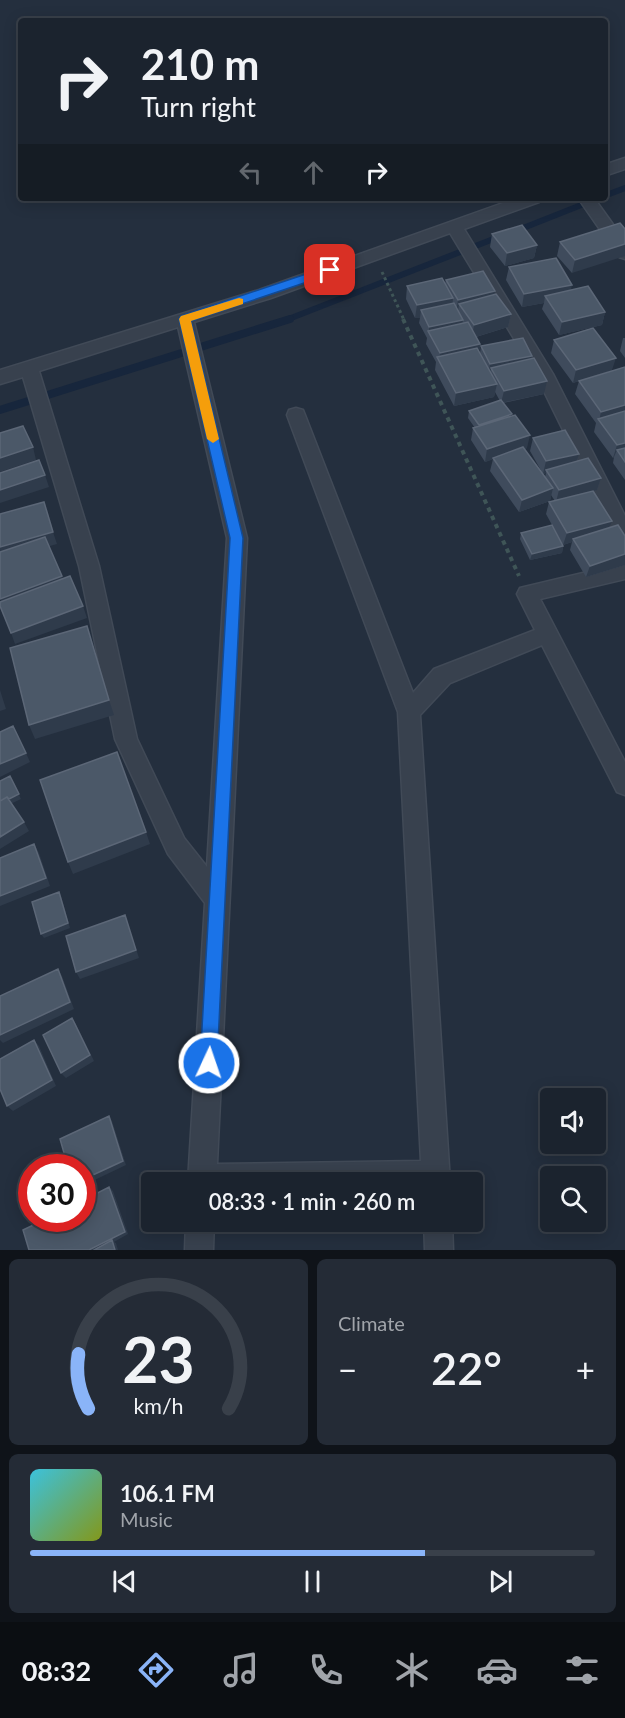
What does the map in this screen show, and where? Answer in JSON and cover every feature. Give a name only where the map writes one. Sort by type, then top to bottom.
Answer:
[{"type":"street","points":[[608,169],[625,162]]},
{"type":"street","points":[[0,377],[265,294],[525,201]]},
{"type":"street","points":[[588,201],[625,253]]},
{"type":"street","points":[[454,226],[544,374],[625,536]]},
{"type":"street","points":[[184,319],[237,538],[202,1172]]},
{"type":"street","points":[[29,368],[89,566],[126,739],[176,846],[218,900]]},
{"type":"street","points":[[296,415],[409,712],[435,1172]]},
{"type":"street","points":[[625,571],[527,594],[625,785]]},
{"type":"street","points":[[409,712],[442,676],[547,634]]},
{"type":"street","points":[[199,1250],[200,1232]]},
{"type":"street","points":[[439,1232],[440,1250]]},
{"type":"path","points":[[374,254],[527,594]]},
{"type":"building","points":[[620,223],[625,229],[625,244],[575,260],[560,242]]},
{"type":"building","points":[[522,225],[537,245],[507,253],[492,234]]},
{"type":"building","points":[[556,258],[572,285],[524,294],[509,267]]},
{"type":"building","points":[[483,271],[495,291],[458,300],[446,280]]},
{"type":"building","points":[[442,278],[453,298],[417,305],[407,286]]},
{"type":"building","points":[[588,286],[605,312],[562,322],[545,296]]},
{"type":"building","points":[[496,294],[511,314],[474,325],[459,304]]},
{"type":"building","points":[[454,303],[463,320],[429,327],[421,310]]},
{"type":"building","points":[[468,322],[480,344],[440,353],[428,331]]},
{"type":"building","points":[[593,328],[616,358],[576,370],[554,340]]},
{"type":"building","points":[[523,338],[532,356],[490,364],[481,346]]},
{"type":"building","points":[[477,348],[497,384],[456,393],[437,357]]},
{"type":"building","points":[[534,358],[547,381],[504,391],[491,368]]},
{"type":"building","points":[[625,367],[625,405],[601,412],[579,381]]},
{"type":"building","points":[[501,400],[512,414],[479,425],[469,411]]},
{"type":"building","points":[[625,411],[625,443],[617,445],[598,419]]},
{"type":"building","points":[[515,415],[530,435],[487,449],[473,428]]},
{"type":"building","points":[[23,426],[33,447],[0,458],[0,433]]},
{"type":"building","points":[[565,430],[579,454],[546,461],[533,438]]},
{"type":"building","points":[[523,447],[553,488],[522,500],[493,458]]},
{"type":"building","points":[[625,448],[625,462],[617,450]]},
{"type":"building","points":[[588,458],[601,478],[559,490],[546,470]]},
{"type":"building","points":[[39,460],[45,475],[0,490],[0,473]]},
{"type":"building","points":[[593,491],[612,521],[567,533],[549,502]]},
{"type":"building","points":[[44,502],[53,532],[0,547],[0,514]]},
{"type":"building","points":[[552,525],[563,546],[532,554],[521,533]]},
{"type":"building","points":[[618,525],[625,536],[625,554],[590,566],[573,539]]},
{"type":"building","points":[[45,537],[62,576],[0,599],[0,552]]},
{"type":"building","points":[[70,576],[83,606],[11,633],[0,602]]},
{"type":"building","points":[[87,626],[109,700],[29,725],[10,648]]},
{"type":"building","points":[[13,726],[26,753],[0,764],[0,732]]},
{"type":"building","points":[[117,752],[146,832],[68,862],[40,780]]},
{"type":"building","points":[[10,776],[19,794],[0,801],[0,781]]},
{"type":"building","points":[[7,797],[24,822],[0,837],[0,801]]},
{"type":"building","points":[[34,844],[46,878],[0,896],[0,858]]},
{"type":"building","points":[[59,892],[68,923],[41,934],[32,902]]},
{"type":"building","points":[[125,915],[136,950],[76,972],[66,936]]},
{"type":"building","points":[[58,969],[70,1002],[0,1035],[0,996]]},
{"type":"building","points":[[72,1018],[90,1055],[61,1073],[43,1035]]},
{"type":"building","points":[[34,1040],[52,1080],[7,1106],[0,1089],[0,1059]]},
{"type":"building","points":[[109,1116],[123,1161],[96,1174],[96,1154],[64,1154],[60,1139]]},
{"type":"building","points":[[109,1187],[125,1232],[89,1250],[29,1250],[24,1232],[96,1232],[96,1194]]},
{"type":"building","points":[[112,1240],[115,1250],[94,1250]]},
{"type":"waterway","points":[[608,194],[625,188]]},
{"type":"waterway","points":[[513,232],[591,201]]},
{"type":"waterway","points":[[286,320],[501,236]]},
{"type":"waterway","points":[[0,410],[290,319]]},
{"type":"slow traffic","points":[[213,439],[184,319],[239,302]]},
{"type":"route","points":[[209,1063],[237,538],[184,319],[265,294],[330,270]]}]
